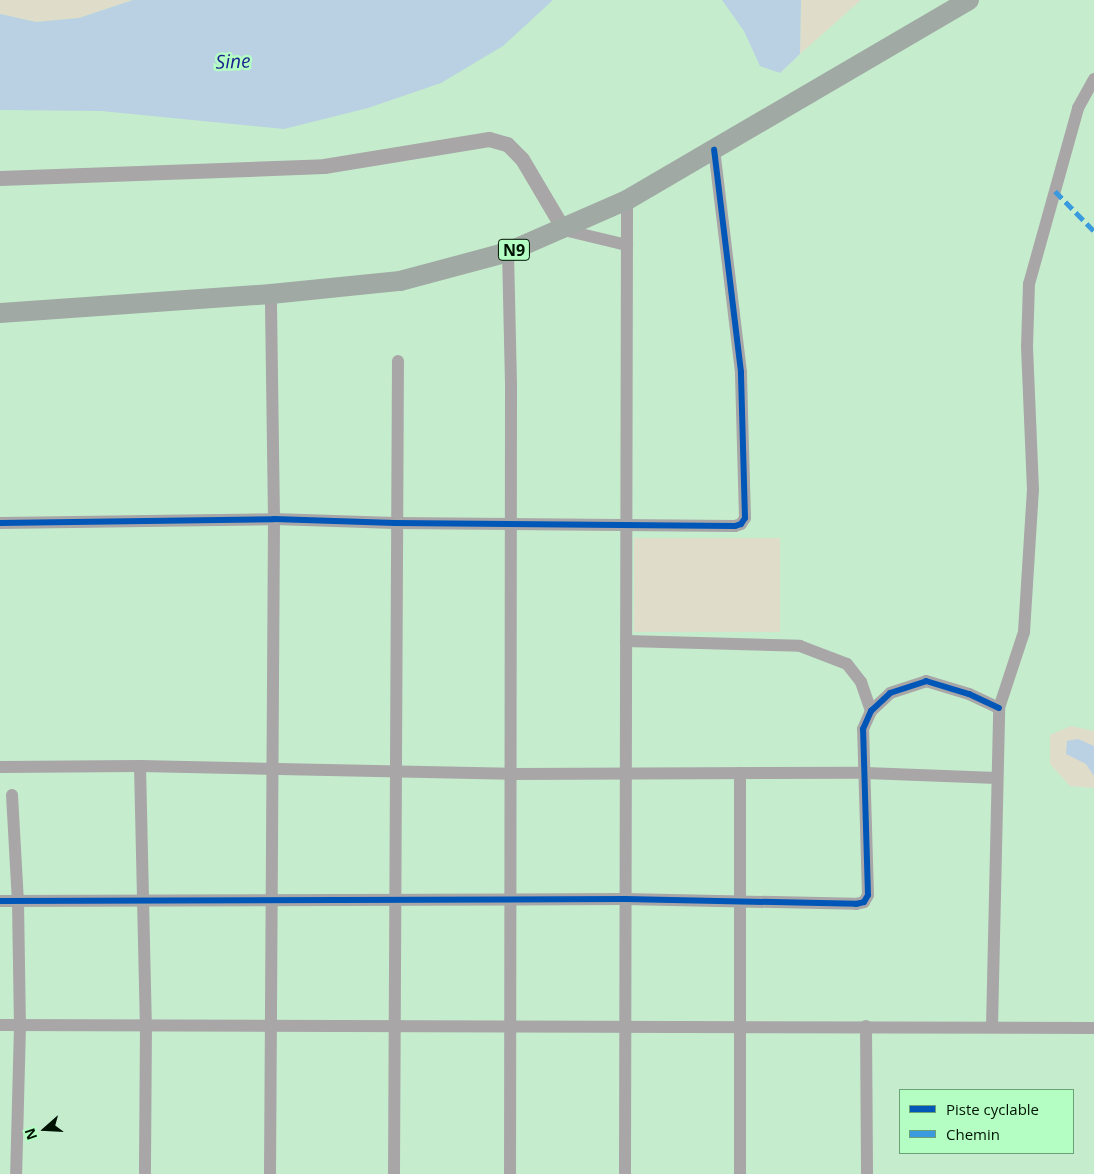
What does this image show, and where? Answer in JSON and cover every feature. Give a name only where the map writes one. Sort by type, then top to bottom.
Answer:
[{"type":"main road","name":"N9","points":[[0,313],[271,294],[400,281],[508,252],[564,230],[627,200],[969,0]]},
{"type":"street","points":[[992,1027],[999,708],[1024,632],[1032,490],[1027,347],[1030,284],[1078,108],[1094,79]]},
{"type":"street","points":[[0,178],[324,166],[489,138],[507,144],[522,160],[564,230],[627,245]]},
{"type":"street","points":[[0,522],[274,519],[395,523],[735,526],[745,518],[741,372],[714,150]]},
{"type":"street","points":[[625,1174],[627,200]]},
{"type":"street","points":[[508,252],[510,1174]]},
{"type":"street","points":[[270,1174],[269,1026],[272,899],[274,519],[271,294]]},
{"type":"street","points":[[394,1174],[395,523],[398,360]]},
{"type":"street","points":[[626,641],[800,646],[847,664],[861,682],[871,711]]},
{"type":"street","points":[[0,901],[272,899],[394,902],[625,899],[864,902],[868,895],[866,773],[863,730],[871,711],[890,693],[926,681],[969,694],[999,708]]},
{"type":"street","points":[[0,767],[140,766],[510,774],[625,771],[866,773],[997,778]]},
{"type":"street","points":[[140,766],[146,1024],[145,1174]]},
{"type":"street","points":[[740,772],[740,1174]]},
{"type":"street","points":[[12,795],[18,901],[20,1026],[16,1174]]},
{"type":"street","points":[[0,1025],[1094,1028]]},
{"type":"street","points":[[866,1026],[867,1174]]},
{"type":"shaded area","points":[[0,0],[133,0],[79,18],[36,22],[0,14]]},
{"type":"shaded area","points":[[801,0],[861,0],[800,54]]},
{"type":"shaded area","points":[[634,538],[780,538],[780,632],[634,632]]},
{"type":"shaded area","points":[[1071,726],[1094,731],[1094,788],[1070,786],[1050,764],[1050,735]]},
{"type":"water","name":"Sine","points":[[133,0],[553,0],[503,46],[441,83],[368,108],[284,129],[101,111],[0,110],[0,14],[36,22],[79,18]]},
{"type":"water","points":[[722,0],[801,0],[800,54],[780,73],[760,66],[744,31]]},
{"type":"water","points":[[1078,739],[1094,746],[1094,776],[1086,764],[1066,754],[1067,741]]},
{"type":"marked path","points":[[1055,191],[1094,231]]},
{"type":"cycle path","points":[[0,523],[274,519],[395,523],[735,526],[741,524],[745,518],[741,372],[714,150]]},
{"type":"cycle path","points":[[0,901],[625,899],[856,904],[864,902],[868,895],[863,729],[871,711],[890,693],[926,681],[969,694],[999,708]]}]
